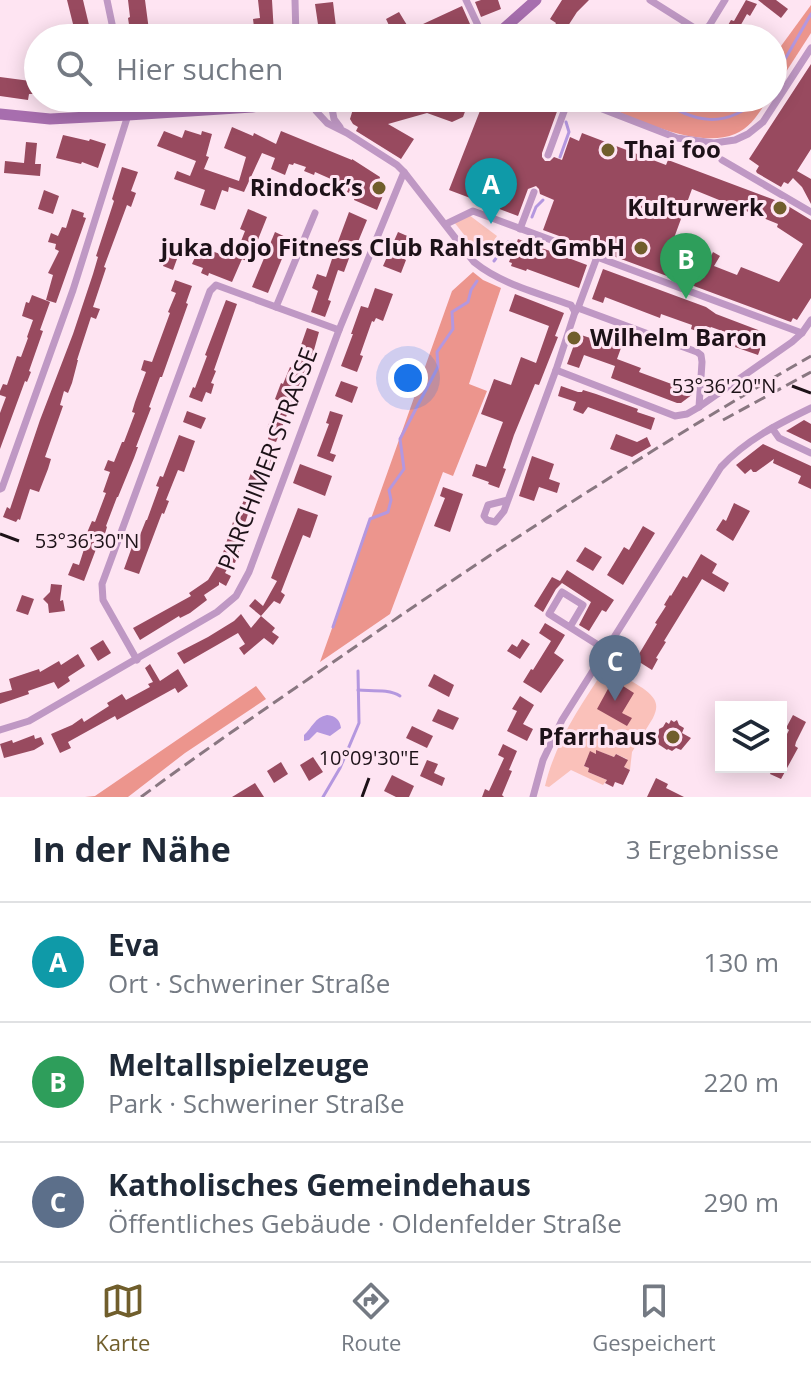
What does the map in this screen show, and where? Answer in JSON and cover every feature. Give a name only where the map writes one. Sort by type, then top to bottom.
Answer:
[{"type":"main road","points":[[511,24],[536,0]]},
{"type":"main road","points":[[0,114],[50,119],[178,112]]},
{"type":"street","points":[[107,0],[112,24]]},
{"type":"street","points":[[295,0],[296,24]]},
{"type":"street","points":[[466,0],[477,24]]},
{"type":"street","points":[[650,0],[688,24]]},
{"type":"street","points":[[710,24],[725,0]]},
{"type":"street","points":[[787,85],[811,48]]},
{"type":"street","points":[[316,112],[327,123],[397,165],[481,268],[501,279],[571,305],[576,310],[676,343],[701,355],[699,407]]},
{"type":"street","points":[[333,112],[341,129]]},
{"type":"street","points":[[548,155],[564,112]]},
{"type":"street","points":[[610,112],[677,138],[714,143],[735,140],[748,134],[769,112]]},
{"type":"street","points":[[0,489],[73,290],[128,115]]},
{"type":"street","points":[[722,160],[811,212]]},
{"type":"street","name":"PARCHIMER STRASSE","points":[[0,730],[29,721],[137,660],[217,612],[236,596],[249,572],[339,330],[404,172]]},
{"type":"street","points":[[520,229],[534,192]]},
{"type":"street","points":[[446,224],[473,211],[802,333]]},
{"type":"street","points":[[276,307],[315,213]]},
{"type":"street","points":[[508,500],[597,257]]},
{"type":"street","points":[[137,660],[103,600],[102,584],[210,291],[216,285],[339,330]]},
{"type":"street","points":[[556,370],[675,416],[687,414],[802,333],[811,320]]},
{"type":"street","points":[[533,797],[543,760],[556,731],[721,467],[736,452],[772,428],[811,408]]},
{"type":"street","points":[[772,428],[779,438],[811,453]]},
{"type":"street","points":[[570,627],[583,605],[562,592],[549,614],[606,650]]},
{"type":"shaded area","points":[[811,5],[811,33],[787,70],[787,38]]},
{"type":"shaded area","points":[[620,112],[760,112],[746,128],[718,138],[680,134]]},
{"type":"shaded area","points":[[469,215],[497,236],[484,256],[454,222]]},
{"type":"shaded area","points":[[473,272],[501,288],[469,384],[487,391],[453,476],[443,472],[390,614],[320,662],[452,291]]},
{"type":"shaded area","points":[[606,667],[646,690],[656,704],[653,718],[632,752],[630,770],[624,767],[627,759],[616,754],[614,757],[598,751],[596,754],[590,752],[584,766],[589,768],[588,772],[607,780],[603,785],[571,770],[549,787],[545,786],[563,738]]},
{"type":"shaded area","points":[[256,686],[266,699],[185,753],[128,797],[85,797],[95,796]]},
{"type":"shaded area","points":[[327,715],[337,719],[341,728],[330,736],[317,732],[304,741],[304,735],[314,723]]},
{"type":"building","points":[[67,0],[83,0],[89,24],[73,24]]},
{"type":"building","points":[[128,0],[145,0],[148,24],[129,24]]},
{"type":"building","points":[[258,0],[272,0],[273,24],[254,24],[253,19],[260,18]]},
{"type":"building","points":[[498,0],[501,9],[481,17],[475,2]]},
{"type":"building","points":[[562,0],[589,0],[569,24],[555,24],[550,19]]},
{"type":"building","points":[[746,0],[757,4],[741,24],[729,24],[734,21]]},
{"type":"building","points":[[758,0],[776,0],[788,9],[781,18]]},
{"type":"building","points":[[333,2],[336,24],[318,24],[315,4]]},
{"type":"building","points":[[462,6],[470,24],[423,24]]},
{"type":"building","points":[[399,12],[406,24],[388,24],[386,19]]},
{"type":"building","points":[[811,64],[811,149],[797,171],[811,179],[811,204],[793,178],[781,187],[757,173],[759,166],[749,159],[780,112],[787,112],[787,101]]},
{"type":"building","points":[[0,77],[24,80],[24,99],[0,96]]},
{"type":"building","points":[[352,112],[465,112],[463,117],[452,122],[427,113],[388,124],[414,139],[401,159],[356,131],[358,127],[350,119]]},
{"type":"building","points":[[480,112],[557,112],[542,153],[545,161],[554,157],[562,160],[570,137],[579,141],[582,133],[666,165],[668,160],[783,203],[811,220],[811,298],[797,320],[793,318],[791,322],[543,230],[554,200],[540,194],[536,186],[528,189],[518,216],[449,190]],"holes":[[[692,189],[778,224],[777,227],[803,244],[779,282],[741,267],[737,275],[714,266],[720,256],[713,252],[711,256],[674,238]]]},
{"type":"building","points":[[232,127],[276,144],[281,131],[352,159],[380,177],[378,185],[386,188],[377,210],[354,200],[355,195],[347,192],[349,187],[315,172],[314,175],[304,171],[306,167],[289,164],[285,175],[271,169],[275,158],[262,153],[244,192],[229,187],[228,192],[222,190],[215,210],[200,205],[205,190],[174,179],[177,171],[190,176],[196,161],[157,146],[164,131],[182,138],[185,130],[201,135],[202,131],[212,134],[204,169],[239,181],[246,157],[224,148]]},
{"type":"building","points":[[63,135],[106,144],[98,168],[56,158]]},
{"type":"building","points":[[26,142],[37,143],[35,164],[41,164],[40,176],[4,173],[5,161],[24,163]]},
{"type":"building","points":[[122,167],[138,172],[131,191],[136,193],[131,207],[127,205],[104,267],[93,307],[100,309],[96,319],[91,317],[72,383],[68,393],[64,391],[60,405],[63,406],[45,457],[51,459],[48,469],[39,492],[30,489],[20,520],[16,522],[3,517],[7,507],[10,509],[73,334]]},
{"type":"building","points":[[44,190],[59,196],[53,214],[38,209]]},
{"type":"building","points":[[72,209],[84,213],[83,217],[86,218],[56,303],[46,300],[53,275],[48,273],[59,251],[55,249],[56,244],[48,242],[51,233],[58,236],[62,227],[66,228]]},
{"type":"building","points":[[248,209],[267,217],[249,262],[242,259],[232,282],[201,273],[203,268],[192,264],[196,255],[206,259],[209,250],[234,259],[245,231],[240,229]]},
{"type":"building","points":[[349,212],[367,220],[344,272],[338,270],[325,317],[311,312],[318,291],[312,288],[317,274],[326,277]]},
{"type":"building","points":[[275,232],[290,239],[268,293],[252,287]]},
{"type":"building","points":[[398,232],[412,238],[401,273],[383,266]]},
{"type":"building","points":[[518,239],[587,265],[579,288],[511,266],[509,262]]},
{"type":"building","points":[[170,247],[177,249],[173,270],[163,266]]},
{"type":"building","points":[[603,269],[766,333],[758,355],[735,347],[737,341],[711,327],[705,326],[702,333],[691,329],[692,325],[661,314],[660,318],[605,297],[603,303],[592,299]]},
{"type":"building","points":[[175,280],[192,286],[188,304],[149,407],[134,458],[84,581],[68,575],[73,563],[79,565],[86,543],[83,542],[106,493],[103,492],[110,472],[104,470],[108,460],[114,462],[135,413],[132,412],[146,372],[141,370],[144,360],[152,362],[176,293],[171,291]]},
{"type":"building","points":[[375,288],[393,294],[383,321],[376,318],[372,321],[357,372],[341,366],[361,306],[368,308]]},
{"type":"building","points":[[515,294],[564,313],[539,385],[535,384],[514,435],[499,488],[472,476],[476,464],[486,467],[503,422],[481,414],[494,379],[511,385],[521,357],[536,363],[549,326],[509,311]]},
{"type":"building","points":[[32,295],[50,302],[31,372],[0,449],[0,413],[6,397],[0,395],[0,391],[3,384],[7,385],[17,356],[21,357],[28,338],[33,320],[22,316],[26,302],[29,303]]},
{"type":"building","points":[[226,300],[237,304],[214,370],[211,394],[206,392],[202,402],[189,397]]},
{"type":"building","points":[[307,328],[319,332],[309,368],[306,367],[291,413],[288,412],[276,442],[268,439],[271,430],[267,428],[279,401],[275,399],[281,383],[290,367],[293,368]]},
{"type":"building","points":[[578,334],[621,348],[617,359],[679,389],[694,391],[693,394],[677,403],[611,378],[615,366],[584,355],[579,368],[567,364]]},
{"type":"building","points":[[341,381],[358,387],[352,403],[335,396]]},
{"type":"building","points":[[561,386],[578,392],[583,390],[638,409],[637,412],[655,418],[651,430],[588,407],[583,414],[573,410],[576,402],[558,396]]},
{"type":"building","points":[[187,411],[206,418],[201,429],[183,422]]},
{"type":"building","points":[[330,411],[343,415],[330,453],[336,455],[333,462],[317,456],[329,424],[326,423]]},
{"type":"building","points":[[804,420],[811,424],[811,443],[786,431]]},
{"type":"building","points":[[616,434],[637,442],[647,437],[651,446],[632,457],[610,449]]},
{"type":"building","points":[[179,435],[195,441],[184,472],[178,470],[166,500],[169,501],[139,574],[124,569],[137,533],[140,535],[147,520],[159,487],[156,486],[160,476],[163,477]]},
{"type":"building","points":[[763,444],[811,466],[811,489],[798,483],[801,476],[773,463],[774,459],[756,472],[751,469],[745,474],[736,465]]},
{"type":"building","points":[[262,450],[274,454],[249,511],[236,550],[239,551],[235,563],[231,562],[225,573],[231,576],[226,586],[219,582],[204,595],[207,600],[190,613],[179,616],[140,640],[133,628],[191,596],[189,593],[208,580],[221,559]]},
{"type":"building","points":[[532,456],[554,464],[549,479],[560,483],[557,493],[539,487],[534,501],[519,496]]},
{"type":"building","points":[[300,464],[332,476],[325,496],[293,483]]},
{"type":"building","points":[[443,487],[463,494],[450,532],[434,526],[445,498],[440,496]]},
{"type":"building","points":[[734,503],[750,511],[733,541],[716,530],[723,519],[726,521]]},
{"type":"building","points":[[298,508],[318,515],[310,538],[303,535],[281,592],[285,595],[280,604],[274,601],[261,616],[249,606],[255,599],[263,606],[277,581],[271,578]]},
{"type":"building","points":[[643,526],[655,533],[623,585],[607,575],[624,547],[629,550]]},
{"type":"building","points":[[585,547],[602,557],[593,571],[576,561]]},
{"type":"building","points":[[701,554],[717,564],[712,573],[729,583],[724,592],[702,579],[664,641],[652,670],[633,658],[637,652],[639,654],[657,624],[670,595],[683,576],[687,578]]},
{"type":"building","points":[[567,570],[614,600],[606,612],[602,610],[589,631],[579,625],[591,602],[562,583],[543,612],[534,606],[552,577],[560,581]]},
{"type":"building","points":[[51,584],[62,585],[60,601],[63,600],[65,611],[49,613],[48,604],[43,599],[50,592]]},
{"type":"building","points":[[22,595],[34,599],[28,615],[16,611]]},
{"type":"building","points":[[241,614],[251,628],[261,616],[275,628],[272,632],[279,637],[273,645],[264,638],[244,655],[239,648],[245,644],[238,633],[184,664],[177,653],[208,637]]},
{"type":"building","points":[[545,623],[565,635],[554,653],[564,660],[541,693],[523,682],[551,641],[539,633]]},
{"type":"building","points":[[522,639],[530,644],[520,659],[507,651],[512,644],[517,647]]},
{"type":"building","points":[[103,640],[111,653],[98,661],[90,648]]},
{"type":"building","points":[[78,654],[85,666],[68,677],[70,681],[58,689],[54,682],[0,704],[0,693],[12,690],[9,679],[39,669],[40,672],[59,661],[61,665]]},
{"type":"building","points":[[150,664],[160,681],[178,669],[188,686],[178,693],[175,688],[117,720],[115,716],[68,742],[71,748],[60,753],[51,734],[82,718],[84,722],[122,694],[126,700],[150,687],[148,684],[153,682],[145,668]]},
{"type":"building","points":[[434,674],[454,685],[449,697],[428,686]]},
{"type":"building","points":[[615,676],[634,693],[622,713],[632,718],[627,726],[597,709]]},
{"type":"building","points":[[520,696],[534,705],[523,724],[533,729],[527,741],[507,731],[517,711],[512,709]]},
{"type":"building","points":[[438,709],[459,718],[453,730],[432,721]]},
{"type":"building","points":[[793,715],[806,722],[796,742],[798,748],[787,768],[789,730],[787,726]]},
{"type":"building","name":"Pfarrhaus","points":[[671,720],[677,720],[684,728],[682,733],[691,738],[681,750],[667,750],[655,742],[659,729]]},
{"type":"building","points":[[412,726],[433,736],[427,748],[406,738]]},
{"type":"building","points":[[34,735],[35,739],[41,737],[44,744],[4,758],[0,744]]},
{"type":"building","points":[[503,744],[517,751],[509,770],[512,771],[502,795],[504,797],[482,797],[485,789],[489,791],[504,758],[498,755]]},
{"type":"building","points":[[596,750],[628,760],[624,767],[630,770],[623,785],[615,782],[613,787],[605,783],[607,780],[588,772],[589,768],[584,766],[590,751],[596,754]]},
{"type":"building","points":[[313,757],[323,772],[309,781],[300,765]]},
{"type":"building","points":[[427,760],[438,764],[434,773],[445,778],[442,786],[420,776]]},
{"type":"building","points":[[281,762],[288,774],[274,783],[267,771]]},
{"type":"building","points":[[770,773],[784,773],[781,779]]},
{"type":"building","points":[[392,775],[414,786],[409,797],[396,797],[384,791]]},
{"type":"building","points":[[656,778],[668,784],[666,788],[684,797],[647,797]]},
{"type":"building","points":[[255,783],[264,797],[232,797]]},
{"type":"waterway","points":[[787,56],[811,14]]},
{"type":"waterway","points":[[682,112],[710,119],[740,112]]},
{"type":"waterway","points":[[560,157],[569,132],[566,122]]},
{"type":"waterway","points":[[532,217],[543,200]]},
{"type":"waterway","points":[[494,261],[508,242]]},
{"type":"waterway","points":[[333,627],[370,519],[388,512],[391,500],[389,490],[404,469],[400,439],[438,367],[437,352],[453,329],[452,312],[468,302],[477,281]]},
{"type":"waterway","points":[[323,797],[340,768],[359,723],[358,671]]},
{"type":"waterway","points":[[358,690],[385,691],[400,696]]},
{"type":"railway","points":[[141,797],[529,529],[697,423],[811,356]]},
{"type":"railway","points":[[723,420],[811,372]]},
{"type":"place","name":"Thai foo","points":[[608,150]]},
{"type":"place","name":"Rindock’s","points":[[379,188]]},
{"type":"place","name":"Kulturwerk","points":[[780,208]]},
{"type":"place","name":"Eva","points":[[491,224]]},
{"type":"place","name":"juka dojo Fitness Club Rahlstedt GmbH","points":[[641,248]]},
{"type":"place","name":"Meltallspielzeuge","points":[[686,299]]},
{"type":"place","name":"Wilhelm Baron","points":[[574,338]]},
{"type":"place","name":"Katholisches Gemeindehaus","points":[[615,701]]},
{"type":"place","name":"Pfarrhaus","points":[[673,737]]}]
